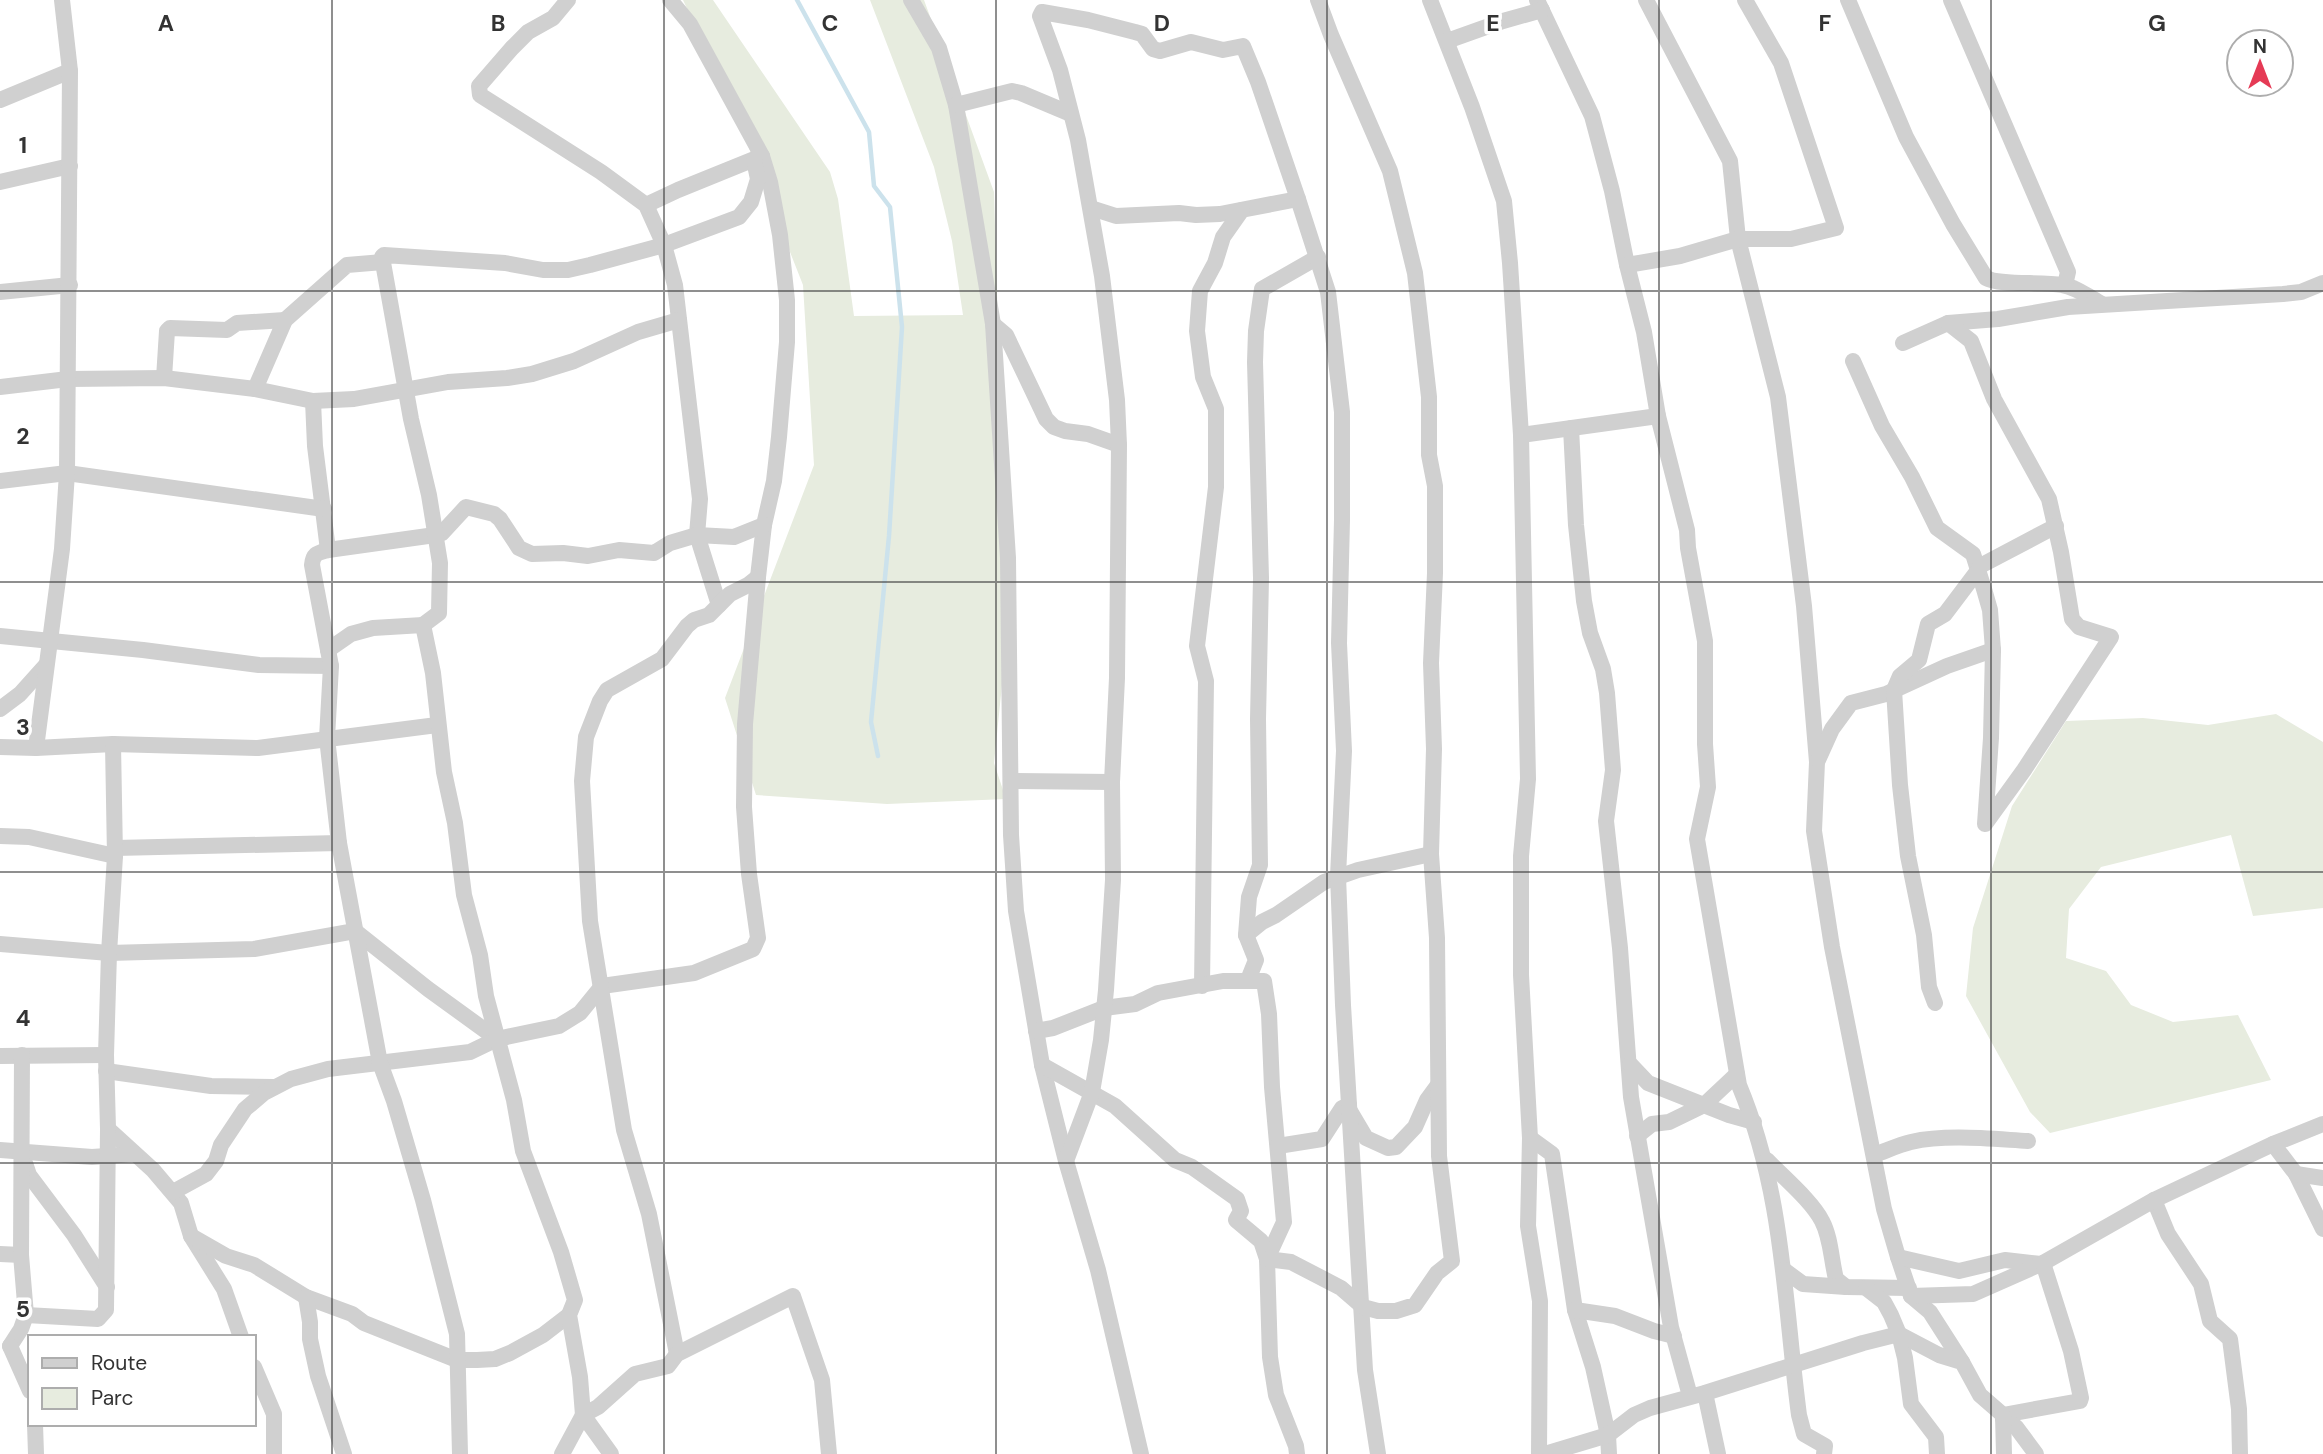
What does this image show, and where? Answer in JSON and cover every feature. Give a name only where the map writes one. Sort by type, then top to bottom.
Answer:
[{"type":"street","points":[[36,748],[62,549],[67,473],[70,71],[62,0]]},
{"type":"street","points":[[568,0],[553,19],[528,32],[512,48],[479,86],[478,91],[480,95],[601,172],[646,205],[664,245],[675,285],[700,499],[697,535],[719,605]]},
{"type":"street","points":[[173,1192],[206,1174],[245,1109],[264,1093],[291,1079],[328,1069],[470,1052],[497,1039],[559,1026],[580,1013],[601,986],[694,973],[753,949],[758,938],[748,874],[744,807],[745,724],[764,525],[776,459],[787,342],[787,300],[780,235],[770,182],[690,24],[670,0]]},
{"type":"street","points":[[911,0],[939,48],[956,105],[993,324],[1008,558],[1011,835],[1016,911],[1042,1065],[1066,1161],[1098,1270],[1140,1454]]},
{"type":"street","points":[[1267,1259],[1291,1262],[1341,1288],[1363,1307],[1378,1311],[1396,1311],[1415,1305],[1437,1273],[1451,1261],[1439,1156],[1437,938],[1431,854],[1435,486],[1429,455],[1429,397],[1415,273],[1390,172],[1318,0]]},
{"type":"street","points":[[1430,0],[1504,201],[1510,263],[1521,435],[1528,779],[1521,856],[1521,975],[1530,1138],[1528,1226],[1540,1300],[1539,1454]]},
{"type":"street","points":[[1647,0],[1730,161],[1738,239],[1777,397],[1804,606],[1817,762],[1814,831],[1832,947],[1884,1209],[1910,1292],[1930,1312],[1980,1395],[2016,1427],[2036,1454]]},
{"type":"street","points":[[1627,265],[1680,256],[1738,239],[1791,240],[1836,228],[1781,63],[1745,0]]},
{"type":"street","points":[[1848,0],[1906,137],[1986,278],[1993,282],[2021,281],[2065,285],[2102,304]]},
{"type":"street","points":[[1951,0],[2068,272],[2065,285]]},
{"type":"street","points":[[1447,41],[1540,5],[1592,116],[1644,332],[1658,416],[1687,530],[1705,641],[1705,744],[1708,787],[1697,839],[1737,1074],[1765,1157],[1784,1270],[1793,1364],[1804,1434],[1825,1446],[1824,1454]]},
{"type":"street","points":[[1066,1161],[1092,1092],[1100,1053],[1104,1008],[1113,880],[1112,782],[1117,678],[1119,444],[1115,386],[1079,140],[1060,69],[1040,16],[1042,12],[1142,34],[1153,49],[1160,51],[1191,42],[1223,50],[1241,44],[1258,82],[1328,292],[1342,412],[1339,643],[1344,751],[1338,876],[1365,1370],[1378,1454]]},
{"type":"street","points":[[0,100],[70,71]]},
{"type":"street","points":[[956,105],[1012,91],[1071,114]]},
{"type":"street","points":[[646,205],[758,158]]},
{"type":"street","points":[[0,636],[260,665],[330,658],[351,634],[373,628],[423,625],[439,613],[440,563],[429,495],[405,390],[384,255],[568,270],[664,245],[739,217],[751,202],[758,179],[758,158]]},
{"type":"street","points":[[0,183],[71,166]]},
{"type":"street","points":[[1091,208],[1116,216],[1220,214],[1298,199]]},
{"type":"street","points":[[1202,986],[1206,681],[1197,646],[1216,487],[1216,409],[1203,377],[1197,331],[1200,291],[1223,237],[1242,210]]},
{"type":"street","points":[[1248,980],[1256,960],[1246,935],[1249,897],[1260,865],[1258,719],[1261,578],[1255,362],[1259,297],[1265,286],[1318,257]]},
{"type":"street","points":[[255,389],[285,320],[347,265],[383,262]]},
{"type":"street","points":[[1903,343],[1948,323],[2102,304],[2283,294],[2301,292],[2323,283]]},
{"type":"street","points":[[0,292],[70,285]]},
{"type":"street","points":[[164,378],[167,331],[170,328],[227,330],[237,323],[285,320]]},
{"type":"street","points":[[0,387],[68,379],[164,378],[255,389],[313,401],[354,399],[448,382],[532,374],[574,361],[638,332],[679,320]]},
{"type":"street","points":[[1853,361],[1882,426],[1912,477],[1937,528],[1973,554],[1984,589],[1990,611],[1993,649],[1985,824],[2024,770],[2111,637],[2079,626],[2072,619],[2049,499],[1994,398],[1971,341],[1948,323]]},
{"type":"street","points":[[993,324],[1006,335],[1046,419],[1054,427],[1119,444]]},
{"type":"street","points":[[313,401],[315,446],[328,550]]},
{"type":"street","points":[[1521,435],[1658,416]]},
{"type":"street","points":[[1571,428],[1576,525],[1584,601],[1590,633],[1603,669],[1614,770],[1606,821],[1631,1097],[1671,1326],[1718,1454]]},
{"type":"street","points":[[0,481],[67,473],[324,509]]},
{"type":"street","points":[[460,1454],[457,1334],[423,1200],[380,1063],[339,843],[327,738],[330,658],[312,565],[313,557],[316,553],[328,550],[442,533],[466,507],[494,514],[519,548],[532,554],[589,556],[619,550],[654,553],[670,543],[697,535],[734,537],[764,525]]},
{"type":"street","points":[[1936,1003],[1929,987],[1924,935],[1909,856],[1899,773],[1894,690],[1900,676],[1919,660],[1928,624],[1945,614],[1982,565],[2056,526]]},
{"type":"street","points":[[677,1354],[649,1214],[624,1130],[590,921],[582,781],[586,737],[607,690],[662,659],[687,626],[709,615],[730,594],[758,577]]},
{"type":"street","points":[[191,1236],[226,1256],[254,1265],[306,1297],[457,1360],[495,1359],[510,1353],[543,1335],[569,1315],[575,1300],[561,1252],[523,1151],[514,1100],[464,895],[455,823],[443,772],[433,673],[423,625]]},
{"type":"street","points":[[1817,762],[1832,729],[1851,703],[1894,690],[1993,649]]},
{"type":"street","points":[[0,709],[20,694],[46,664]]},
{"type":"street","points":[[0,747],[113,744],[258,748],[437,725]]},
{"type":"street","points":[[26,1315],[98,1319],[106,1310],[106,1063],[115,852],[113,744]]},
{"type":"street","points":[[1011,781],[1112,782]]},
{"type":"street","points":[[0,836],[29,837],[115,852],[339,843]]},
{"type":"street","points":[[1246,935],[1308,892],[1338,876],[1431,854]]},
{"type":"street","points":[[0,944],[109,953],[254,948],[355,931],[497,1039]]},
{"type":"street","points":[[1036,1031],[1053,1028],[1080,1015],[1104,1008],[1135,1004],[1158,993],[1211,982],[1260,979],[1266,984],[1284,1222],[1267,1259]]},
{"type":"street","points":[[28,1387],[5,1346],[21,1329],[26,1315],[21,1255],[21,1151],[7,1054],[106,1063],[211,1086],[276,1087]]},
{"type":"street","points":[[1630,1064],[1648,1083],[1754,1122]]},
{"type":"street","points":[[1042,1065],[1115,1106],[1175,1160],[1192,1167],[1237,1199],[1241,1211],[1236,1220],[1261,1241],[1267,1259],[1270,1357],[1276,1395],[1297,1454]]},
{"type":"street","points":[[1637,1136],[1652,1124],[1669,1122],[1704,1105],[1737,1074]]},
{"type":"street","points":[[1349,1107],[1366,1138],[1388,1148],[1396,1147],[1415,1127],[1427,1100],[1438,1085]]},
{"type":"street","points":[[1278,1146],[1322,1139],[1342,1108],[1349,1107]]},
{"type":"street","points":[[1784,1270],[1803,1284],[1973,1294],[2042,1263],[2154,1200],[2273,1144],[2323,1124]]},
{"type":"street","points":[[108,1129],[181,1203],[191,1236],[225,1289],[240,1335]]},
{"type":"street","points":[[1530,1138],[1552,1154],[1575,1310],[1593,1367],[1608,1435],[1609,1454]]},
{"type":"street","points":[[1874,1155],[1911,1142],[1964,1139],[2028,1142]]},
{"type":"street","points":[[2273,1144],[2296,1174],[2323,1229]]},
{"type":"street","points":[[0,1150],[107,1157],[135,1154]]},
{"type":"street","points":[[21,1151],[29,1175],[74,1235],[107,1287]]},
{"type":"street","points":[[1765,1157],[1822,1220],[1830,1242],[1836,1279],[1846,1287]]},
{"type":"street","points":[[2296,1174],[2323,1178]]},
{"type":"street","points":[[2154,1200],[2168,1234],[2201,1284],[2210,1321],[2231,1339],[2239,1409],[2239,1454]]},
{"type":"street","points":[[0,1254],[21,1255]]},
{"type":"street","points":[[1898,1257],[1959,1270],[2005,1260],[2042,1263]]},
{"type":"street","points":[[2003,1417],[2081,1398],[2071,1351],[2042,1263]]},
{"type":"street","points":[[1866,1288],[1884,1302],[1899,1334],[1911,1404],[1936,1437],[1937,1454]]},
{"type":"street","points":[[562,1454],[583,1415],[598,1407],[635,1374],[668,1366],[677,1354],[793,1296],[822,1380],[828,1454]]},
{"type":"street","points":[[306,1297],[310,1339],[318,1376],[344,1454]]},
{"type":"street","points":[[1575,1310],[1615,1316],[1674,1336]]},
{"type":"street","points":[[569,1315],[580,1377],[583,1415],[611,1454]]},
{"type":"street","points":[[1545,1454],[1608,1435],[1634,1415],[1793,1364],[1899,1334],[1939,1355],[1962,1362]]},
{"type":"street","points":[[256,1372],[274,1415],[274,1454]]},
{"type":"street","points":[[2003,1417],[2004,1454]]},
{"type":"street","points":[[35,1426],[36,1454]]},
{"type":"green space","points":[[683,0],[713,0],[830,172],[838,199],[854,316],[963,315],[952,241],[934,167],[870,0],[924,0],[994,192],[1007,636],[994,763],[1006,799],[887,804],[756,795],[725,698],[814,465],[803,285],[727,92]]},
{"type":"green space","points":[[2276,714],[2323,742],[2323,908],[2253,916],[2231,835],[2101,867],[2069,909],[2066,958],[2106,971],[2131,1005],[2173,1022],[2238,1015],[2271,1080],[2050,1133],[2030,1112],[1966,996],[1973,928],[2012,806],[2066,721],[2143,718],[2208,725]]},
{"type":"waterway","points":[[797,0],[869,132],[874,186],[890,207],[902,327],[889,536],[871,722],[878,756]]}]
